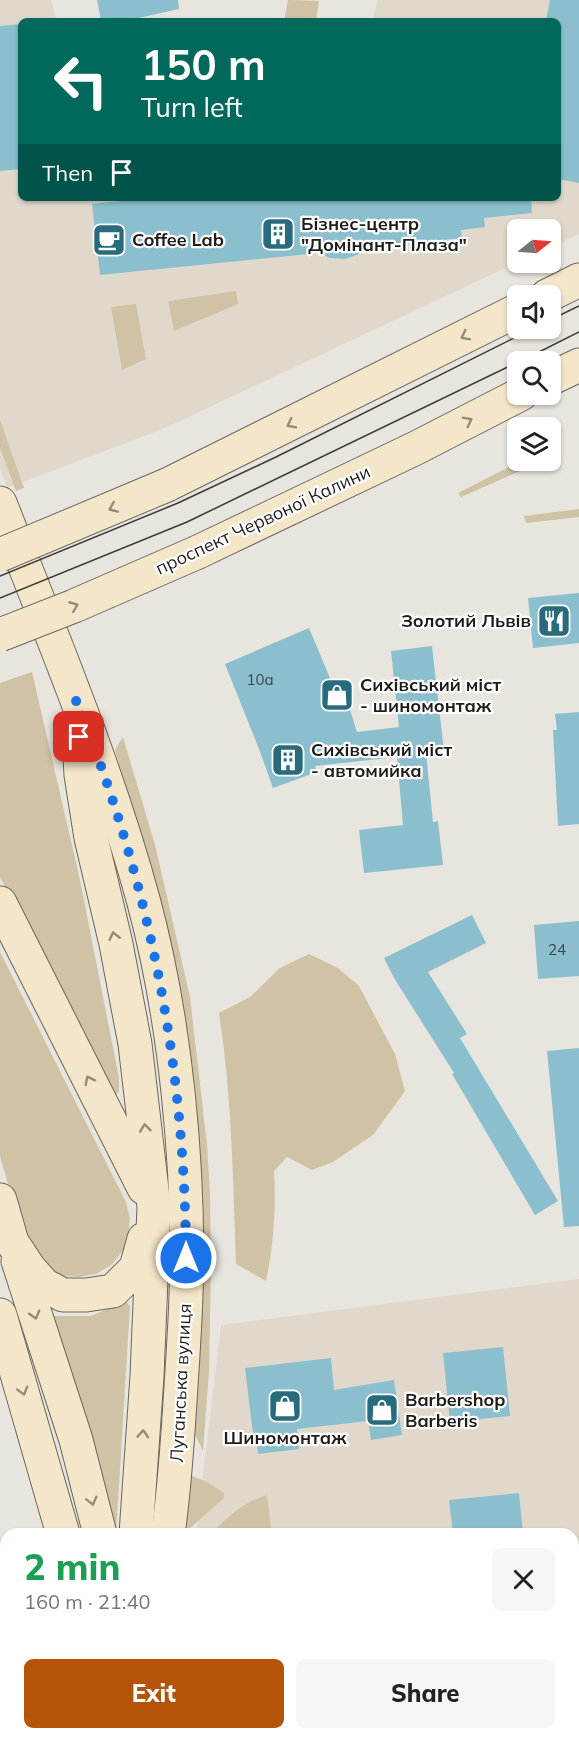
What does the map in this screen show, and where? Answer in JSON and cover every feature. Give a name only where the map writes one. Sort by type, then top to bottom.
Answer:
[{"type":"main road","points":[[561,289],[579,280]]},
{"type":"main road","points":[[0,555],[167,485],[507,315]]},
{"type":"main road","points":[[561,373],[579,364]]},
{"type":"main road","name":"проспект Червоної Калини","points":[[0,635],[74,606],[198,552],[416,448],[507,401]]},
{"type":"main road","name":"Луганська вулиця","points":[[0,503],[91,736],[143,901],[161,981],[174,1066],[186,1220],[186,1295],[175,1485],[169,1528]]},
{"type":"main road","points":[[76,700],[81,775],[89,828],[116,944],[135,1044],[154,1207],[147,1376],[136,1528]]},
{"type":"main road","points":[[0,903],[154,1207],[136,1268],[113,1291],[63,1295],[44,1285],[29,1268],[6,1232]]},
{"type":"main road","points":[[0,1200],[6,1232],[76,1440],[98,1528]]},
{"type":"main road","points":[[0,1315],[61,1528]]},
{"type":"shaded area","points":[[0,0],[51,0],[56,18],[18,18],[18,201],[561,201],[561,18],[374,18],[377,0],[579,0],[579,234],[561,242],[561,219],[507,219],[507,267],[163,429],[7,488],[0,468]]},
{"type":"shaded area","points":[[288,0],[319,1],[316,18],[285,18]]},
{"type":"shaded area","points":[[236,291],[238,304],[174,331],[168,301]]},
{"type":"shaded area","points":[[136,304],[146,359],[122,370],[111,307]]},
{"type":"shaded area","points":[[0,420],[24,488],[16,491],[0,448]]},
{"type":"shaded area","points":[[507,468],[507,471],[520,471],[461,497],[458,493]]},
{"type":"shaded area","points":[[579,509],[579,517],[526,523],[524,516]]},
{"type":"shaded area","points":[[32,672],[80,880],[119,1078],[119,1091],[116,1096],[0,877],[0,683]]},
{"type":"shaded area","points":[[123,737],[155,845],[190,997],[207,1145],[211,1265],[209,1372],[203,1451],[193,1430],[144,848],[115,750]]},
{"type":"shaded area","points":[[0,952],[126,1202],[130,1219],[128,1236],[122,1252],[111,1265],[96,1274],[79,1277],[63,1276],[47,1269],[25,1244],[0,1156]]},
{"type":"shaded area","points":[[309,954],[338,968],[359,986],[395,1054],[405,1091],[373,1135],[333,1162],[312,1170],[287,1157],[274,1171],[274,1226],[266,1281],[236,1264],[229,1107],[219,1013],[250,997],[280,968]]},
{"type":"shaded area","points":[[579,1279],[579,1528],[197,1528],[221,1325]]},
{"type":"shaded area","points":[[126,1301],[130,1306],[116,1528],[114,1528],[51,1316],[91,1316]]},
{"type":"shaded area","points":[[190,1475],[224,1493],[224,1498],[190,1528],[185,1528]]},
{"type":"shaded area","points":[[267,1495],[271,1528],[216,1528],[229,1516]]},
{"type":"building","points":[[97,0],[178,0],[179,9],[138,18],[100,18]]},
{"type":"building","points":[[550,0],[579,0],[579,183],[561,180],[561,18],[547,18]]},
{"type":"building","points":[[18,24],[18,169],[0,171],[0,26]]},
{"type":"building","name":"Бізнес-центр \"Домінант-Плаза\"","points":[[120,201],[531,201],[532,213],[484,218],[485,227],[461,230],[462,238],[367,248],[345,259],[330,258],[319,253],[100,275],[92,204]]},
{"type":"building","name":"Золотий Львів","points":[[579,593],[579,643],[533,648],[528,598]]},
{"type":"building","points":[[309,628],[332,683],[341,681],[357,732],[399,727],[391,651],[432,646],[444,751],[426,753],[433,822],[438,821],[443,865],[364,873],[359,830],[403,825],[397,757],[315,766],[317,772],[273,788],[225,664]]},
{"type":"building","points":[[579,712],[579,824],[558,826],[553,730],[557,730],[555,714]]},
{"type":"building","points":[[472,915],[486,943],[428,972],[467,1034],[460,1038],[558,1201],[535,1215],[452,1074],[454,1073],[394,978],[384,958]]},
{"type":"building","points":[[579,921],[579,976],[538,979],[534,925]]},
{"type":"building","points":[[579,1048],[579,1226],[564,1227],[547,1051]]},
{"type":"building","points":[[503,1347],[510,1416],[450,1422],[443,1353]]},
{"type":"building","points":[[331,1358],[334,1390],[394,1380],[402,1435],[371,1440],[368,1421],[297,1429],[299,1449],[258,1454],[256,1434],[253,1434],[245,1368]]},
{"type":"building","points":[[519,1493],[522,1528],[452,1528],[449,1500]]},
{"type":"tram line","points":[[561,315],[579,306]]},
{"type":"tram line","points":[[541,351],[579,332]]},
{"type":"tram line","points":[[0,576],[178,503],[276,457],[512,339]]},
{"type":"tram line","points":[[0,598],[187,522],[507,367]]},
{"type":"place","name":"Бізнес-центр \"Домінант-Плаза\"","points":[[278,234]]},
{"type":"place","name":"Coffee Lab","points":[[109,240]]},
{"type":"place","name":"Золотий Львів","points":[[554,621]]},
{"type":"place","name":"Сихівський міст - шиномонтаж","points":[[337,695]]},
{"type":"place","name":"Сихівський міст - автомийка","points":[[288,760]]},
{"type":"place","name":"Шиномонтаж","points":[[285,1406]]},
{"type":"place","name":"Barbershop Barberis","points":[[382,1410]]},
{"type":"route","points":[[79,737],[76,700],[91,736],[120,823],[143,901],[161,981],[174,1066],[182,1141],[186,1258]]}]
